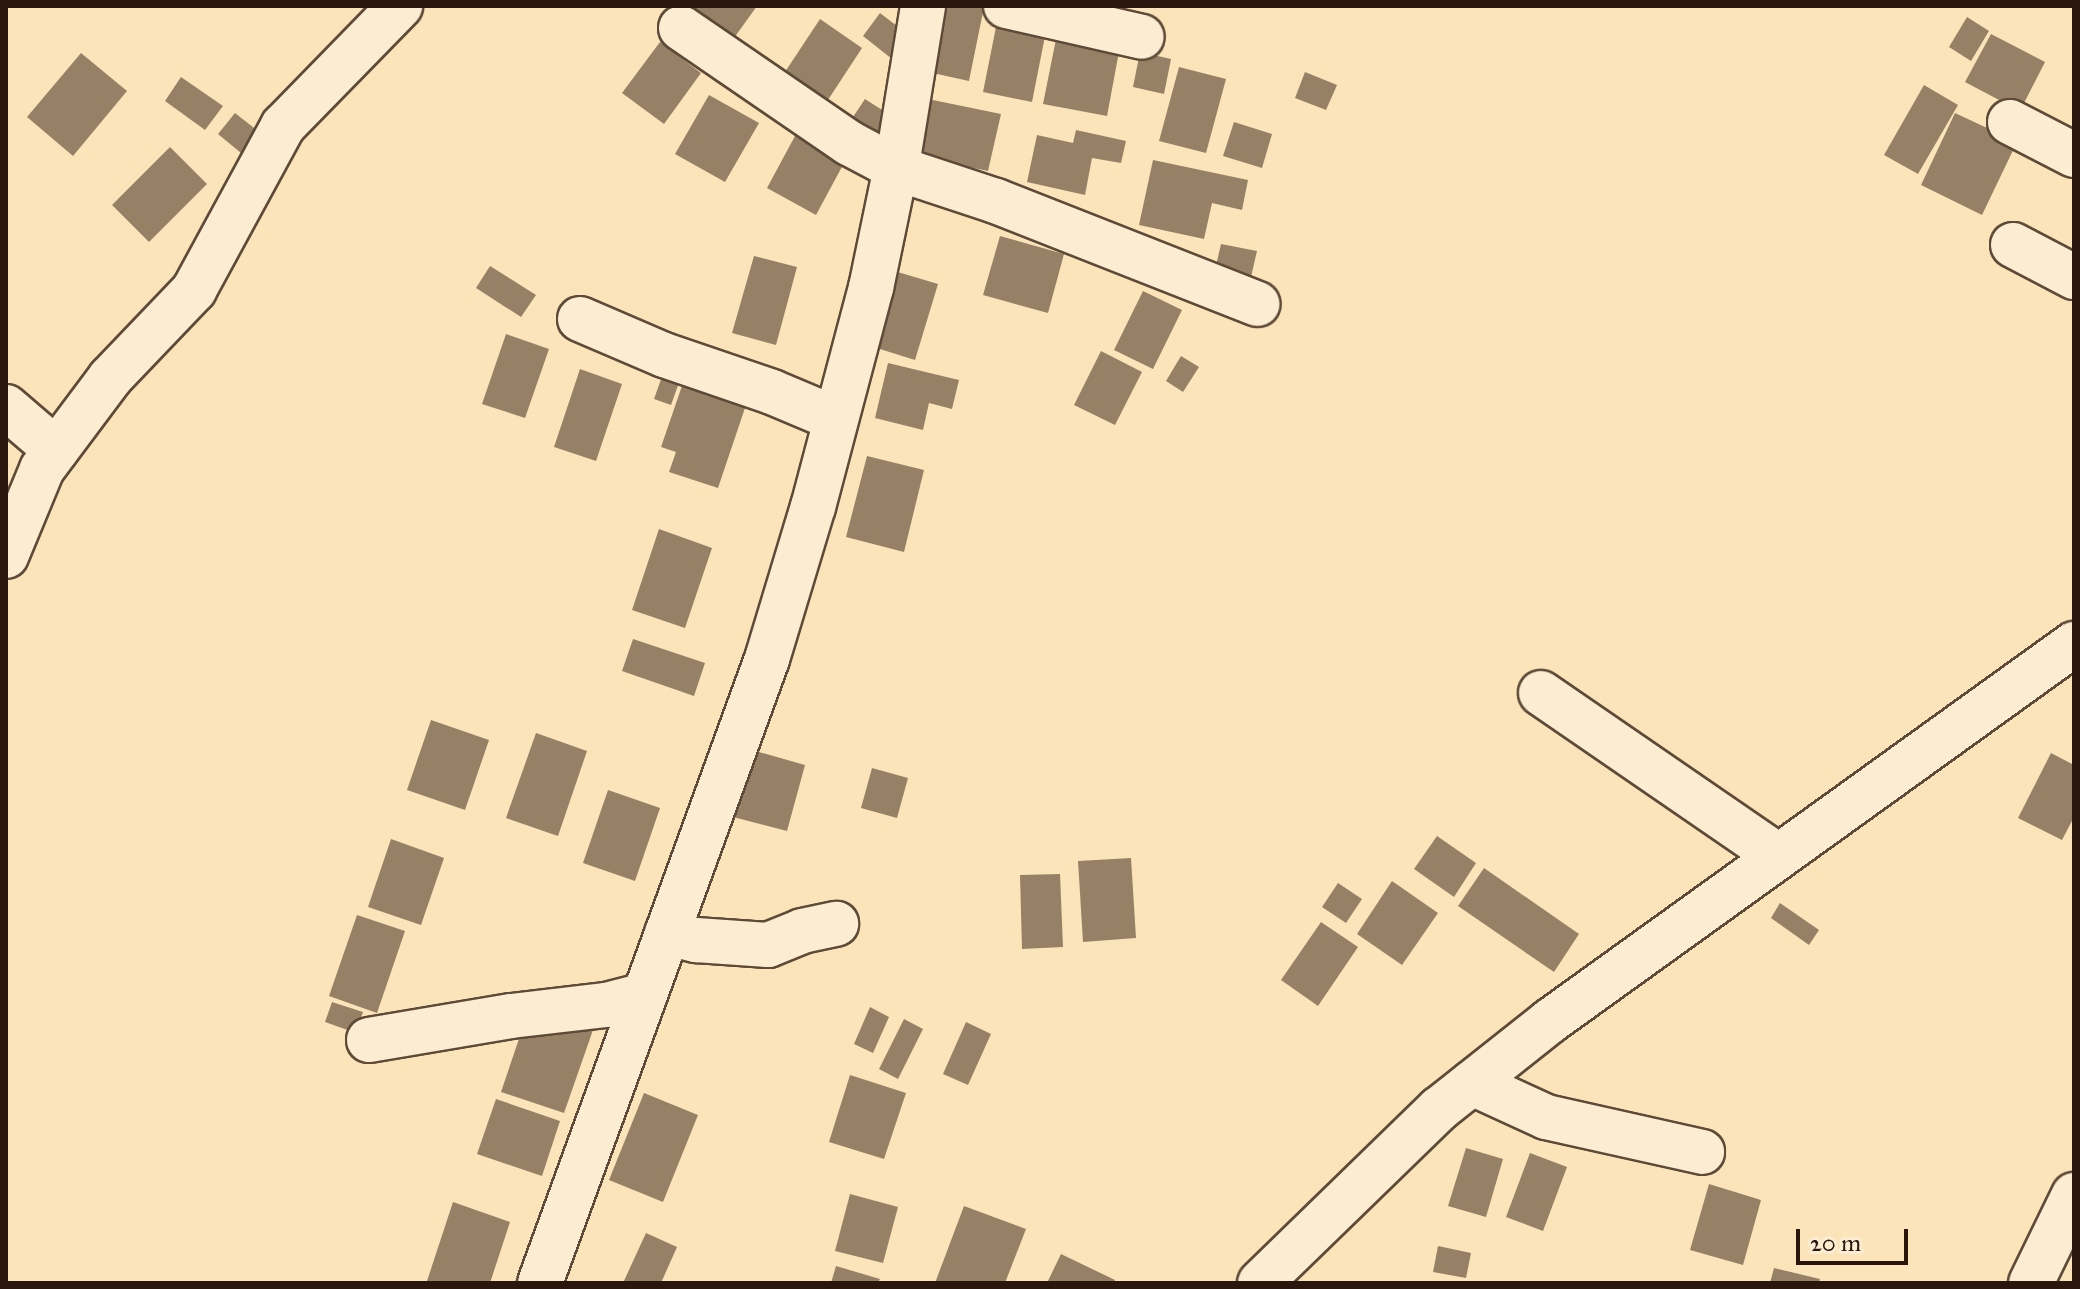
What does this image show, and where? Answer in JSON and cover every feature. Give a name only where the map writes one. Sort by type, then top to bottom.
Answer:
[{"type":"street","points":[[6,556],[42,469],[110,378],[194,290],[283,126],[400,6]]},
{"type":"street","points":[[540,1283],[767,659],[871,288],[896,168],[923,6]]},
{"type":"street","points":[[1006,6],[1142,37]]},
{"type":"street","points":[[681,28],[849,143],[896,168],[996,201],[1257,304]]},
{"type":"street","points":[[2010,122],[2074,155]]},
{"type":"street","points":[[2013,245],[2074,277]]},
{"type":"street","points":[[580,319],[664,355],[772,392],[836,419]]},
{"type":"street","points":[[6,407],[56,450]]},
{"type":"street","points":[[1260,1283],[1439,1109],[1550,1021],[2074,644]]},
{"type":"street","points":[[1541,693],[1778,856]]},
{"type":"street","points":[[667,933],[696,940],[768,945],[802,931],[836,924]]},
{"type":"street","points":[[369,1040],[511,1016],[606,1005],[645,995]]},
{"type":"street","points":[[1472,1083],[1546,1117],[1702,1152]]},
{"type":"street","points":[[2031,1283],[2074,1195]]},
{"type":"building","points":[[691,6],[757,6],[729,45],[686,13]]},
{"type":"building","points":[[942,6],[984,7],[969,81],[928,72]]},
{"type":"building","points":[[999,12],[1048,21],[1032,102],[983,92]]},
{"type":"building","points":[[880,13],[910,36],[892,59],[863,36]]},
{"type":"building","points":[[1967,17],[1989,31],[1971,61],[1949,47]]},
{"type":"building","points":[[820,19],[862,48],[826,103],[783,75]]},
{"type":"building","points":[[1058,29],[1121,41],[1107,116],[1043,104]]},
{"type":"building","points":[[1991,34],[2045,62],[2020,111],[1965,82]]},
{"type":"building","points":[[660,42],[701,73],[664,124],[622,93]]},
{"type":"building","points":[[1140,52],[1171,59],[1164,94],[1133,87]]},
{"type":"building","points":[[81,53],[127,91],[73,156],[27,117]]},
{"type":"building","points":[[1179,67],[1226,79],[1206,153],[1159,141]]},
{"type":"building","points":[[1305,72],[1337,85],[1326,110],[1295,98]]},
{"type":"building","points":[[181,77],[223,106],[205,130],[165,101]]},
{"type":"building","points":[[1924,85],[1958,105],[1918,174],[1884,155]]},
{"type":"building","points":[[709,95],[759,123],[725,182],[675,154]]},
{"type":"building","points":[[865,99],[893,117],[875,144],[847,126]]},
{"type":"building","points":[[928,99],[1001,114],[988,171],[916,156]]},
{"type":"building","points":[[235,113],[258,131],[241,153],[218,134]]},
{"type":"building","points":[[1955,113],[2017,142],[1982,215],[1921,185]]},
{"type":"building","points":[[1234,122],[1272,134],[1262,168],[1223,156]]},
{"type":"building","points":[[802,123],[851,150],[816,215],[767,188]]},
{"type":"building","points":[[1076,130],[1126,141],[1121,163],[1092,158],[1085,195],[1027,182],[1037,135],[1073,143]]},
{"type":"building","points":[[170,147],[207,184],[149,242],[112,205]]},
{"type":"building","points":[[1153,160],[1248,180],[1242,210],[1212,203],[1204,239],[1139,225]]},
{"type":"building","points":[[1000,236],[1064,254],[1048,313],[983,295]]},
{"type":"building","points":[[1221,244],[1257,251],[1251,277],[1215,270]]},
{"type":"building","points":[[754,256],[797,267],[776,345],[732,333]]},
{"type":"building","points":[[490,266],[536,295],[521,317],[476,288]]},
{"type":"building","points":[[891,270],[938,284],[915,360],[867,345]]},
{"type":"building","points":[[1143,291],[1182,310],[1153,369],[1114,350]]},
{"type":"building","points":[[506,334],[549,349],[525,418],[482,404]]},
{"type":"building","points":[[1101,351],[1142,372],[1115,425],[1074,405]]},
{"type":"building","points":[[1181,356],[1199,367],[1183,392],[1166,381]]},
{"type":"building","points":[[888,363],[959,380],[952,409],[929,403],[923,430],[875,418]]},
{"type":"building","points":[[580,369],[622,384],[596,461],[554,447]]},
{"type":"building","points":[[664,371],[681,377],[671,405],[654,399]]},
{"type":"building","points":[[684,380],[747,402],[718,488],[669,472],[676,452],[661,447]]},
{"type":"building","points":[[867,456],[924,470],[904,552],[846,537]]},
{"type":"building","points":[[659,529],[712,548],[685,628],[632,610]]},
{"type":"building","points":[[633,639],[705,663],[694,696],[622,671]]},
{"type":"building","points":[[431,720],[489,740],[465,810],[407,790]]},
{"type":"building","points":[[536,733],[587,751],[558,836],[506,818]]},
{"type":"building","points":[[752,750],[805,765],[787,831],[733,817]]},
{"type":"building","points":[[2051,753],[2074,765],[2074,817],[2062,840],[2018,818]]},
{"type":"building","points":[[872,768],[908,778],[897,818],[861,808]]},
{"type":"building","points":[[608,790],[660,808],[635,881],[583,863]]},
{"type":"building","points":[[1437,836],[1476,863],[1454,897],[1414,869]]},
{"type":"building","points":[[391,839],[444,858],[421,925],[368,907]]},
{"type":"building","points":[[1131,858],[1136,938],[1083,942],[1078,861]]},
{"type":"building","points":[[1484,868],[1579,934],[1554,972],[1458,906]]},
{"type":"building","points":[[1060,874],[1063,947],[1022,949],[1020,875]]},
{"type":"building","points":[[1392,881],[1438,913],[1402,965],[1357,934]]},
{"type":"building","points":[[1338,883],[1362,899],[1346,923],[1322,907]]},
{"type":"building","points":[[1780,903],[1819,930],[1809,945],[1771,918]]},
{"type":"building","points":[[357,915],[405,931],[377,1013],[329,996]]},
{"type":"building","points":[[1321,922],[1358,947],[1318,1006],[1281,980]]},
{"type":"building","points":[[332,1002],[363,1012],[356,1033],[325,1022]]},
{"type":"building","points":[[870,1007],[889,1017],[873,1053],[854,1044]]},
{"type":"building","points":[[560,1019],[593,1030],[564,1113],[501,1092],[525,1021]]},
{"type":"building","points":[[904,1019],[923,1029],[898,1079],[879,1069]]},
{"type":"building","points":[[966,1022],[991,1034],[968,1085],[943,1074]]},
{"type":"building","points":[[850,1075],[906,1093],[884,1159],[829,1142]]},
{"type":"building","points":[[644,1093],[698,1115],[663,1202],[609,1180]]},
{"type":"building","points":[[496,1099],[560,1121],[542,1176],[477,1154]]},
{"type":"building","points":[[1466,1148],[1503,1159],[1486,1217],[1448,1206]]},
{"type":"building","points":[[1530,1153],[1567,1167],[1543,1231],[1506,1217]]},
{"type":"building","points":[[1709,1184],[1761,1200],[1743,1265],[1690,1250]]},
{"type":"building","points":[[850,1194],[898,1207],[883,1263],[835,1251]]},
{"type":"building","points":[[453,1202],[510,1222],[490,1283],[427,1281]]},
{"type":"building","points":[[964,1206],[1026,1229],[1005,1283],[935,1283]]},
{"type":"building","points":[[646,1233],[677,1247],[661,1283],[623,1283]]},
{"type":"building","points":[[1438,1246],[1471,1253],[1466,1278],[1433,1272]]},
{"type":"building","points":[[1061,1254],[1115,1280],[1114,1283],[1047,1283]]},
{"type":"building","points":[[836,1266],[880,1279],[878,1283],[831,1283]]},
{"type":"building","points":[[1774,1268],[1820,1279],[1819,1283],[1770,1283]]}]
